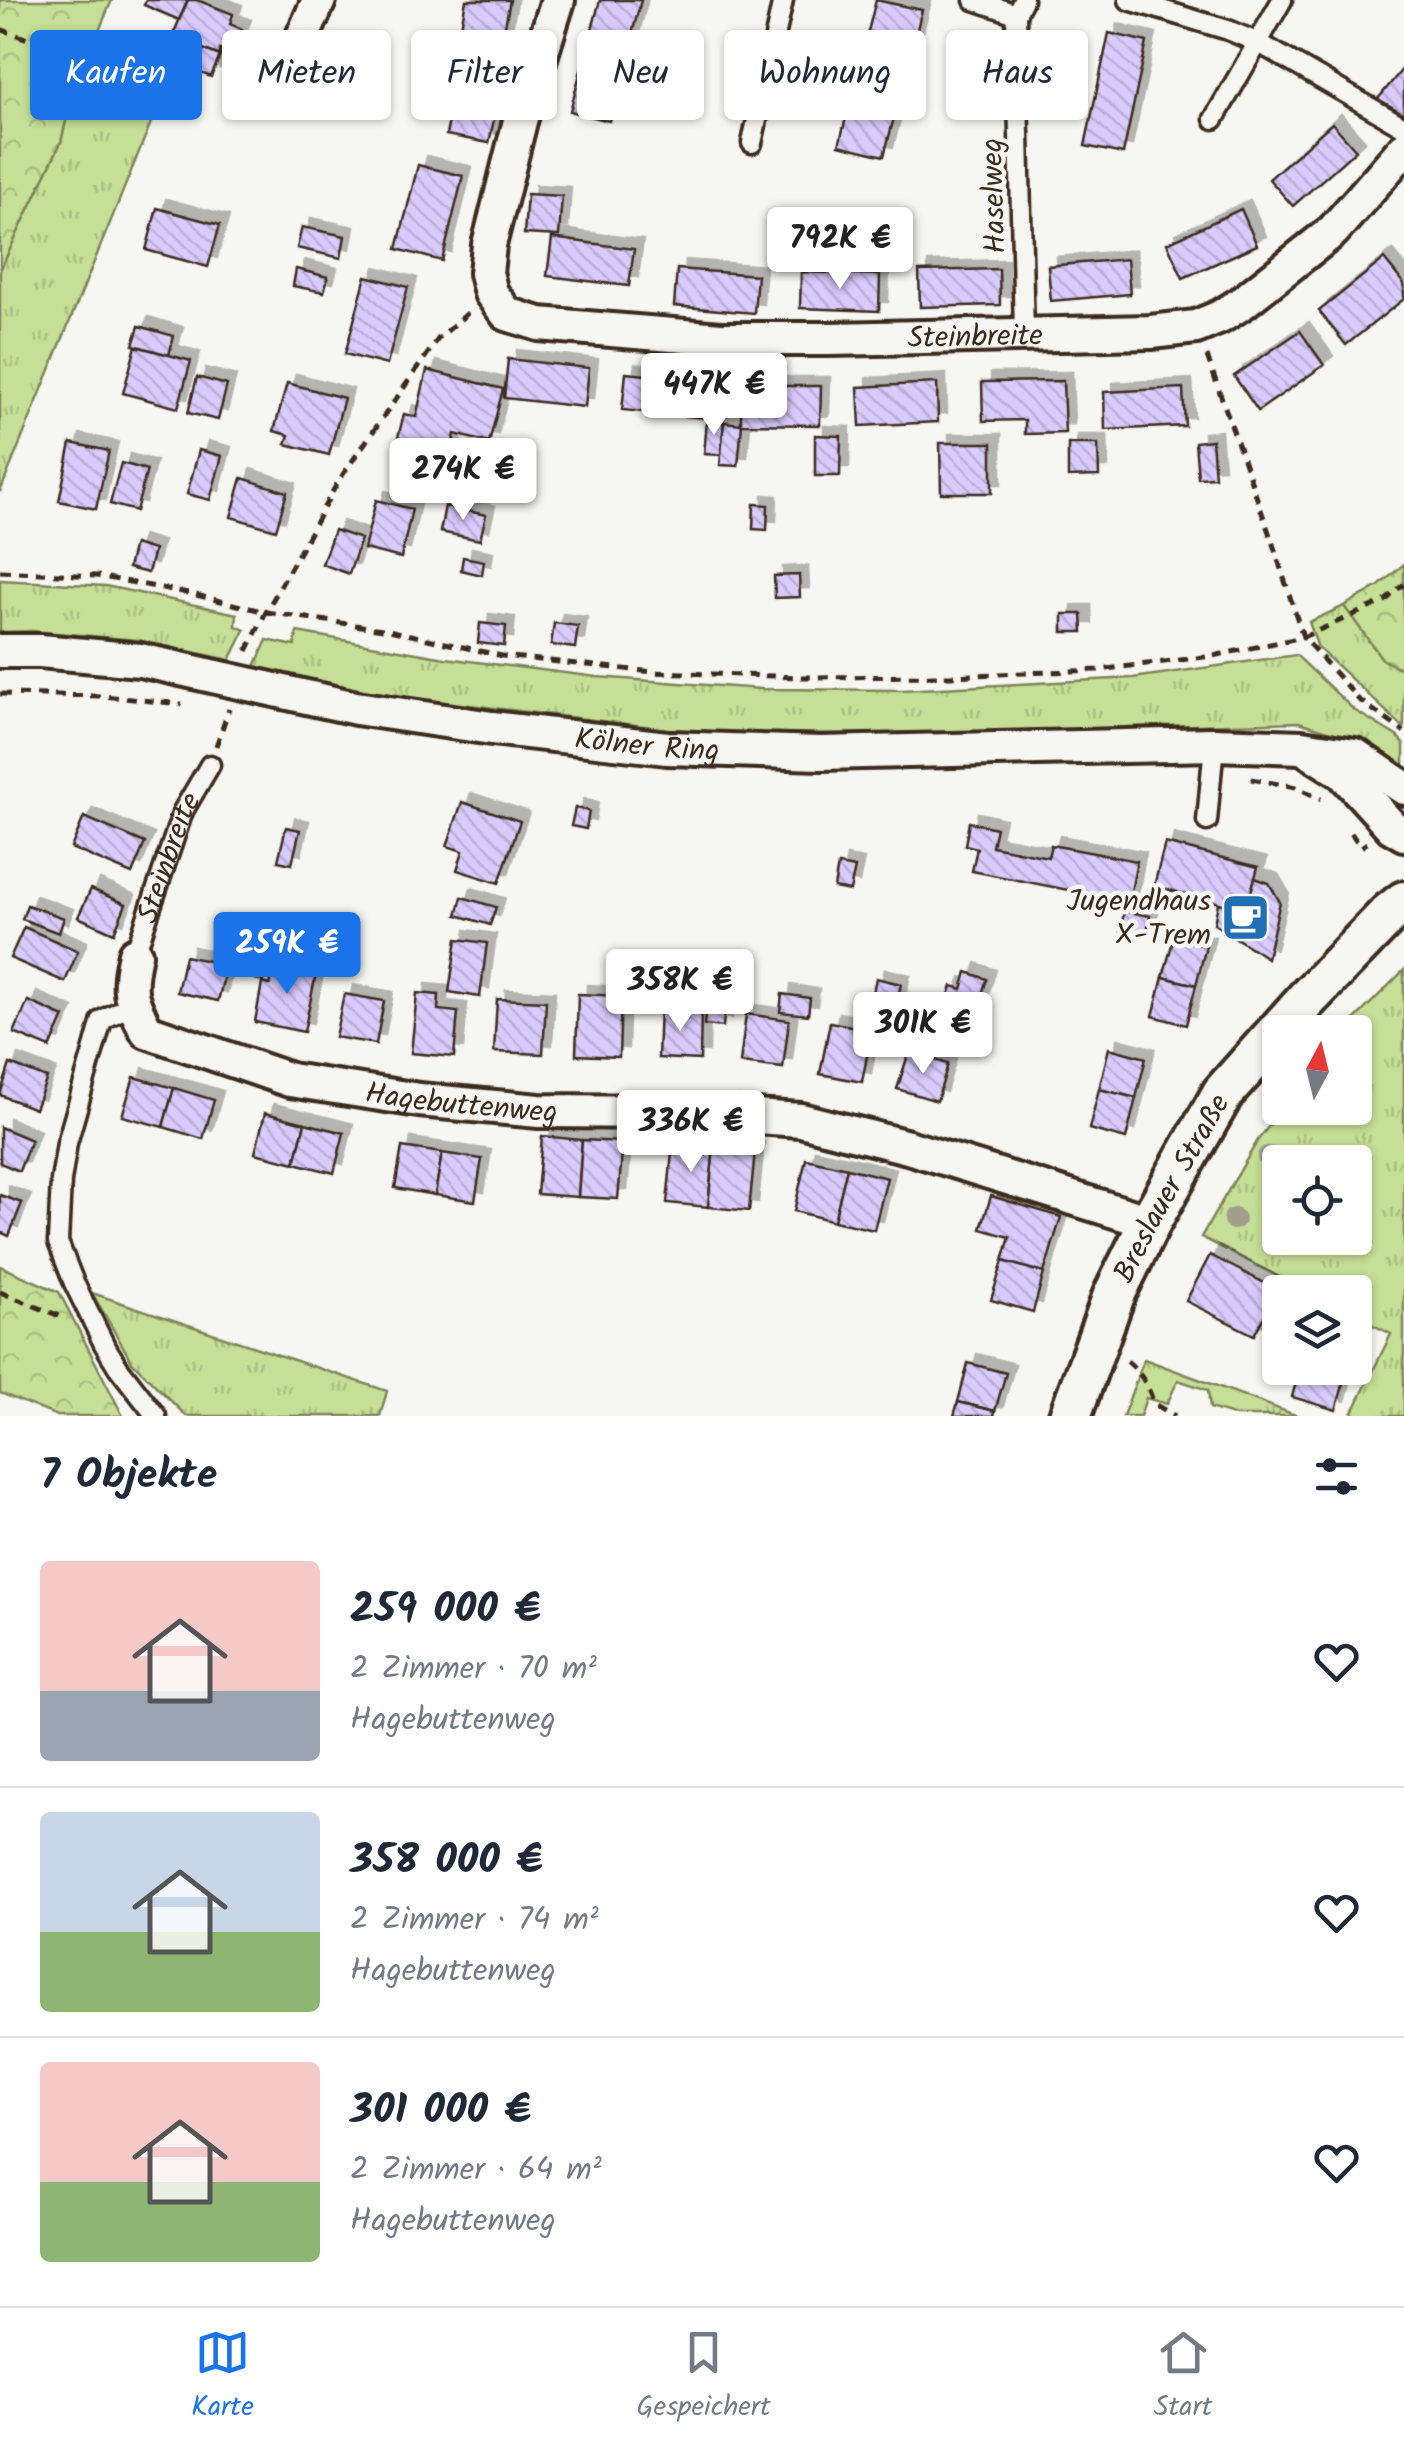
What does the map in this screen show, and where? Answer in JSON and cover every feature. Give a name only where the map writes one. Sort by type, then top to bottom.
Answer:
[{"type":"street","points":[[305,30],[318,0]]},
{"type":"street","points":[[491,293],[486,272],[489,245],[520,122],[558,0]]},
{"type":"street","name":"Steinbreite","points":[[491,293],[508,314],[538,324],[720,338],[1151,332],[1196,327],[1220,318],[1242,303],[1334,232],[1404,149]]},
{"type":"street","name":"Kölner Ring","points":[[0,651],[140,660],[356,708],[667,748],[821,753],[1214,744],[1302,747],[1355,755],[1404,788]]},
{"type":"street","points":[[1302,747],[1343,773],[1392,827],[1404,834]]},
{"type":"street","name":"Breslauer Straße","points":[[1070,1416],[1114,1295],[1223,1093],[1306,1000],[1404,902]]},
{"type":"street","points":[[132,1004],[129,983],[134,954]]},
{"type":"street","name":"Hagebuttenweg","points":[[132,1004],[147,1030],[290,1080],[419,1100],[540,1111],[679,1112],[801,1120],[908,1147],[1150,1222]]},
{"type":"lane","points":[[752,143],[783,0]]},
{"type":"lane","points":[[974,0],[1020,7]]},
{"type":"lane","points":[[1130,0],[1259,42],[1404,127]]},
{"type":"lane","points":[[1214,119],[1282,0]]},
{"type":"lane","name":"Haselweg","points":[[1020,7],[1024,333]]},
{"type":"lane","points":[[1207,822],[1214,744]]},
{"type":"lane","name":"Steinbreite","points":[[134,954],[182,811],[210,765]]},
{"type":"lane","points":[[132,1004],[102,1020],[67,1143],[60,1182],[58,1242],[97,1331],[118,1367],[156,1416]]},
{"type":"path","points":[[0,30],[30,40]]},
{"type":"path","points":[[210,765],[246,654],[339,480],[438,339],[491,293]]},
{"type":"path","points":[[1196,327],[1303,637],[1358,700],[1404,732]]},
{"type":"path","points":[[0,571],[97,576],[188,592],[266,612],[390,630],[502,656],[653,672],[801,678],[1098,670],[1212,656],[1303,637],[1385,601],[1404,584]]},
{"type":"path","points":[[1210,778],[1296,787],[1332,805]]},
{"type":"path","points":[[1351,833],[1361,847]]},
{"type":"path","points":[[0,1292],[97,1331]]},
{"type":"path","points":[[1124,1359],[1149,1387],[1154,1404],[1175,1416]]},
{"type":"green space","points":[[0,0],[112,0],[99,30],[30,30],[30,120],[66,120],[61,142],[0,270]]},
{"type":"green space","points":[[66,120],[152,120],[0,492],[0,270],[61,142]]},
{"type":"green space","points":[[1404,564],[1404,670],[1383,660],[1344,606],[1379,586]]},
{"type":"green space","points":[[0,580],[106,586],[237,614],[236,626],[245,630],[230,660],[138,640],[0,632]]},
{"type":"green space","points":[[1344,606],[1383,660],[1404,670],[1404,728],[1318,648],[1309,622]]},
{"type":"green space","points":[[297,632],[445,658],[597,677],[761,689],[902,690],[1133,678],[1296,655],[1354,710],[1398,737],[1404,744],[1404,772],[1357,740],[1299,722],[896,734],[668,729],[379,694],[255,666],[267,640],[295,646]]},
{"type":"green space","points":[[1404,970],[1404,1416],[1351,1416],[1366,1385],[1372,1385],[1372,1373],[1391,1334],[1372,1324],[1372,1275],[1276,1275],[1201,1237],[1270,1125],[1372,1125],[1372,1015],[1359,1015]]},
{"type":"green space","points":[[0,1266],[59,1292],[123,1416],[57,1416],[0,1393]]},
{"type":"green space","points":[[92,1293],[387,1391],[380,1416],[186,1416],[132,1362]]},
{"type":"green space","points":[[1144,1359],[1298,1416],[1236,1416],[1210,1408],[1208,1390],[1178,1380],[1167,1404],[1146,1398],[1140,1416],[1123,1416]]},
{"type":"building","points":[[146,0],[188,0],[179,20],[144,5]]},
{"type":"building","points":[[188,0],[233,14],[230,24],[242,29],[222,30],[220,56],[202,49],[202,30],[175,30]]},
{"type":"building","points":[[466,0],[510,0],[504,30],[460,30]]},
{"type":"building","points":[[600,0],[641,0],[633,30],[592,30]]},
{"type":"building","points":[[876,0],[922,10],[917,30],[868,30]]},
{"type":"building","points":[[1109,33],[1147,42],[1123,154],[1085,146]]},
{"type":"building","points":[[202,49],[220,56],[211,77],[202,74]]},
{"type":"building","points":[[1404,67],[1404,113],[1400,118],[1377,100]]},
{"type":"building","points":[[577,85],[577,113],[570,111]]},
{"type":"building","points":[[449,120],[494,120],[489,143],[446,135]]},
{"type":"building","points":[[845,120],[893,120],[884,156],[839,145]]},
{"type":"building","points":[[1332,123],[1356,150],[1293,206],[1269,179]]},
{"type":"building","points":[[418,165],[463,176],[442,261],[397,249]]},
{"type":"building","points":[[527,194],[562,196],[559,236],[524,234]]},
{"type":"building","points":[[157,208],[220,225],[208,267],[146,250]]},
{"type":"building","points":[[1241,209],[1257,245],[1183,278],[1167,243]]},
{"type":"building","points":[[302,227],[345,236],[341,258],[297,248]]},
{"type":"building","points":[[552,238],[634,249],[629,286],[547,276]]},
{"type":"building","points":[[1127,259],[1130,294],[1051,301],[1048,266]]},
{"type":"building","points":[[1384,259],[1404,284],[1404,299],[1346,345],[1319,311]]},
{"type":"building","points":[[296,269],[328,277],[324,292],[293,286]]},
{"type":"building","points":[[677,269],[757,275],[754,313],[674,306]]},
{"type":"building","points":[[999,269],[1000,305],[920,307],[919,271]]},
{"type":"building","points":[[801,272],[880,275],[879,311],[800,308]]},
{"type":"building","points":[[366,276],[408,287],[387,365],[345,354]]},
{"type":"building","points":[[139,326],[174,336],[169,355],[133,345]]},
{"type":"building","points":[[1300,331],[1324,365],[1258,411],[1234,376]]},
{"type":"building","points":[[136,346],[191,361],[178,408],[123,393]]},
{"type":"building","points":[[508,359],[589,368],[585,407],[504,398]]},
{"type":"building","points":[[427,370],[503,389],[489,443],[455,434],[448,463],[395,449],[404,414],[416,417]]},
{"type":"building","points":[[626,373],[708,381],[705,418],[622,410]]},
{"type":"building","points":[[197,377],[227,385],[218,420],[188,413]]},
{"type":"building","points":[[1063,381],[1065,433],[1025,434],[1025,420],[983,421],[982,382]]},
{"type":"building","points":[[287,383],[344,398],[329,455],[286,444],[289,435],[274,431]]},
{"type":"building","points":[[937,383],[938,422],[860,426],[858,387]]},
{"type":"building","points":[[741,386],[821,386],[820,425],[741,424]]},
{"type":"building","points":[[1183,388],[1185,426],[1105,430],[1104,392]]},
{"type":"building","points":[[707,421],[724,422],[721,455],[704,454]]},
{"type":"building","points":[[724,422],[742,424],[738,466],[720,465]]},
{"type":"building","points":[[815,435],[841,436],[840,476],[815,476]]},
{"type":"building","points":[[1212,440],[1215,477],[1198,478],[1195,442]]},
{"type":"building","points":[[71,443],[109,451],[96,509],[59,501]]},
{"type":"building","points":[[940,443],[992,443],[992,493],[941,493]]},
{"type":"building","points":[[1068,444],[1098,444],[1099,476],[1068,477]]},
{"type":"building","points":[[199,450],[222,456],[210,500],[187,494]]},
{"type":"building","points":[[121,463],[147,470],[136,511],[110,504]]},
{"type":"building","points":[[242,478],[287,492],[276,530],[231,517]]},
{"type":"building","points":[[376,500],[412,509],[401,558],[364,549]]},
{"type":"building","points":[[754,504],[768,505],[767,530],[753,529]]},
{"type":"building","points":[[445,506],[486,515],[480,540],[440,532]]},
{"type":"building","points":[[334,530],[361,539],[349,574],[322,564]]},
{"type":"building","points":[[134,544],[154,550],[148,573],[128,568]]},
{"type":"building","points":[[463,557],[484,561],[482,575],[461,570]]},
{"type":"building","points":[[799,575],[800,597],[775,598],[774,576]]},
{"type":"building","points":[[1063,614],[1082,614],[1083,632],[1063,632]]},
{"type":"building","points":[[480,623],[506,626],[504,646],[478,643]]},
{"type":"building","points":[[554,623],[578,626],[575,648],[551,645]]},
{"type":"building","points":[[462,802],[520,821],[499,883],[457,870],[463,851],[447,846]]},
{"type":"building","points":[[575,808],[589,811],[586,829],[571,826]]},
{"type":"building","points":[[84,817],[145,843],[132,874],[71,848]]},
{"type":"building","points":[[969,822],[996,828],[992,846],[1048,857],[1051,845],[1137,861],[1129,902],[972,871],[977,848],[965,845]]},
{"type":"building","points":[[286,827],[300,830],[292,864],[278,861]]},
{"type":"building","points":[[1165,843],[1258,867],[1246,910],[1154,886]]},
{"type":"building","points":[[838,865],[855,868],[850,891],[834,888]]},
{"type":"building","name":"Jugendhaus X-Trem","points":[[1255,878],[1269,883],[1280,902],[1267,958],[1214,924],[1218,903],[1246,910]]},
{"type":"building","points":[[91,889],[126,904],[114,933],[78,917]]},
{"type":"building","points":[[462,897],[496,907],[490,925],[457,915]]},
{"type":"building","points":[[27,905],[64,918],[59,933],[22,919]]},
{"type":"building","points":[[1124,911],[1150,916],[1146,935],[1121,930]]},
{"type":"building","points":[[24,927],[78,951],[65,982],[10,958]]},
{"type":"building","points":[[319,934],[339,938],[331,969],[311,964]]},
{"type":"building","points":[[255,935],[273,940],[263,981],[245,976]]},
{"type":"building","points":[[1174,937],[1206,946],[1196,985],[1163,977]]},
{"type":"building","points":[[457,939],[487,943],[480,997],[449,992]]},
{"type":"building","points":[[185,956],[227,965],[218,1001],[177,992]]},
{"type":"building","points":[[275,961],[317,969],[304,1032],[255,1022],[262,983],[270,985]]},
{"type":"building","points":[[967,972],[987,979],[968,1037],[938,1027],[952,986],[962,989]]},
{"type":"building","points":[[1163,977],[1196,985],[1186,1025],[1153,1016]]},
{"type":"building","points":[[876,978],[901,984],[892,1024],[867,1019]]},
{"type":"building","points":[[417,993],[439,995],[438,1010],[458,1012],[454,1057],[411,1053]]},
{"type":"building","points":[[344,994],[384,1001],[376,1044],[335,1037]]},
{"type":"building","points":[[578,994],[621,996],[619,1057],[576,1055]]},
{"type":"building","points":[[782,994],[810,998],[808,1015],[780,1012]]},
{"type":"building","points":[[707,995],[726,997],[723,1027],[704,1025]]},
{"type":"building","points":[[497,999],[546,1001],[543,1054],[494,1052]]},
{"type":"building","points":[[28,1001],[64,1017],[50,1048],[14,1033]]},
{"type":"building","points":[[660,1007],[701,1009],[700,1060],[658,1058]]},
{"type":"building","points":[[746,1014],[789,1020],[783,1068],[740,1063]]},
{"type":"building","points":[[830,1022],[872,1030],[862,1082],[820,1074]]},
{"type":"building","points":[[1109,1048],[1146,1058],[1136,1098],[1099,1089]]},
{"type":"building","points":[[909,1052],[948,1064],[937,1101],[897,1089]]},
{"type":"building","points":[[10,1064],[47,1078],[35,1109],[0,1095]]},
{"type":"building","points":[[134,1077],[174,1088],[163,1127],[122,1116]]},
{"type":"building","points":[[174,1088],[214,1100],[203,1139],[163,1127]]},
{"type":"building","points":[[1099,1089],[1136,1098],[1126,1139],[1089,1129]]},
{"type":"building","points":[[265,1113],[305,1123],[295,1163],[255,1153]]},
{"type":"building","points":[[305,1123],[344,1133],[334,1173],[295,1163]]},
{"type":"building","points":[[0,1127],[31,1140],[19,1171],[0,1163]]},
{"type":"building","points":[[542,1136],[582,1140],[578,1197],[537,1194]]},
{"type":"building","points":[[582,1140],[623,1142],[618,1199],[578,1197]]},
{"type":"building","points":[[673,1143],[714,1147],[708,1207],[667,1203]]},
{"type":"building","points":[[402,1147],[442,1153],[435,1195],[395,1188]]},
{"type":"building","points":[[714,1147],[755,1151],[749,1211],[708,1207]]},
{"type":"building","points":[[442,1153],[482,1159],[475,1201],[435,1195]]},
{"type":"building","points":[[806,1159],[847,1168],[834,1221],[794,1211]]},
{"type":"building","points":[[847,1168],[887,1178],[874,1230],[834,1221]]},
{"type":"building","points":[[0,1195],[22,1203],[9,1236],[0,1232]]},
{"type":"building","points":[[991,1196],[1061,1217],[1044,1273],[1003,1261],[1010,1237],[981,1229]]},
{"type":"building","points":[[1210,1255],[1262,1282],[1262,1320],[1254,1335],[1186,1301]]},
{"type":"building","points":[[1003,1261],[1044,1273],[1033,1312],[991,1300]]},
{"type":"building","points":[[968,1363],[1006,1373],[995,1411],[958,1402]]},
{"type":"building","points":[[1295,1385],[1343,1385],[1336,1410],[1292,1397]]},
{"type":"building","points":[[958,1402],[995,1411],[994,1416],[954,1416]]},
{"type":"place","name":"Jugendhaus X-Trem","points":[[1246,917]]}]
